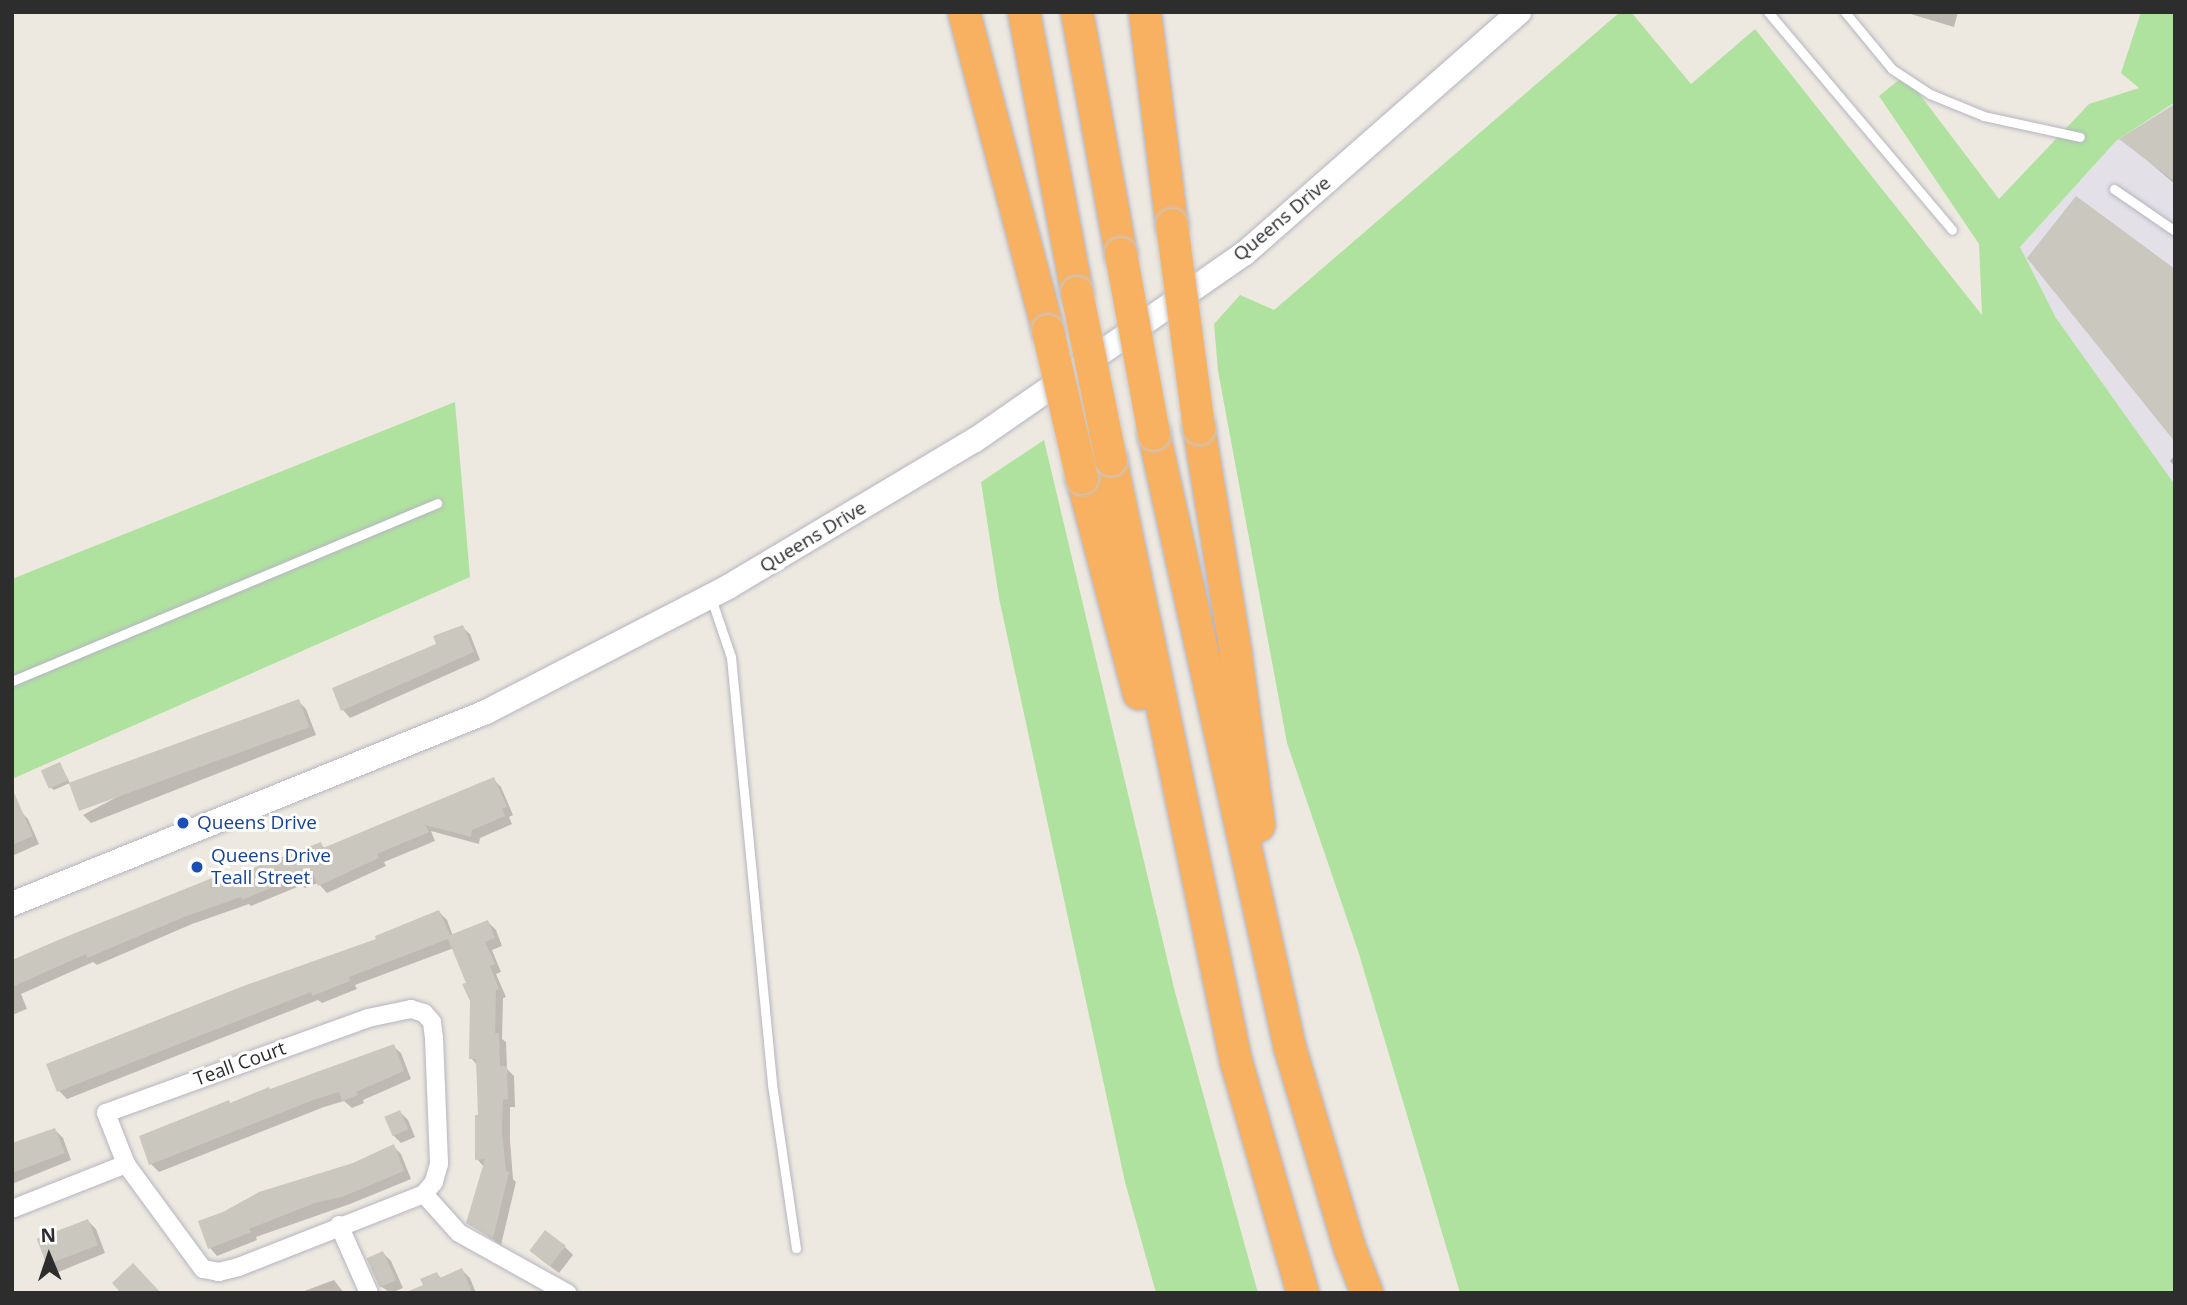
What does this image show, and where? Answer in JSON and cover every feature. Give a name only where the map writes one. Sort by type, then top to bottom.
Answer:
[{"type":"highway","points":[[964,12],[1048,331],[1082,478],[1236,1061],[1303,1293]]},
{"type":"highway","points":[[1024,12],[1077,293],[1236,1061]]},
{"type":"highway","points":[[1077,12],[1154,434],[1290,1048],[1350,1249],[1367,1293]]},
{"type":"highway","points":[[1145,12],[1199,428],[1236,655],[1290,1048]]},
{"type":"street","name":"Queens Drive","points":[[12,904],[486,712],[710,597],[975,440],[1245,253],[1519,12]]},
{"type":"street","name":"Teall Court","points":[[411,1009],[424,1013],[432,1022],[439,1164],[434,1182],[424,1194],[339,1225],[239,1267],[219,1272],[203,1269],[126,1164],[106,1113],[368,1018],[411,1009]]},
{"type":"street","points":[[12,1209],[126,1164]]},
{"type":"street","points":[[424,1194],[459,1233],[567,1293]]},
{"type":"street","points":[[339,1225],[369,1293]]},
{"type":"lane","points":[[1768,12],[1952,230]]},
{"type":"lane","points":[[1845,12],[1892,69],[1930,94],[1984,116],[2081,137]]},
{"type":"lane","points":[[2114,188],[2175,230]]},
{"type":"lane","points":[[12,681],[437,503]]},
{"type":"lane","points":[[710,597],[731,657],[772,1084],[796,1248]]},
{"type":"shaded area","points":[[2175,102],[2175,485],[2056,318],[2020,247],[2116,141]]},
{"type":"green space","points":[[1620,12],[1631,12],[1691,84],[1755,29],[1982,315],[1979,244],[1879,96],[1905,75],[1999,199],[2089,104],[2139,88],[2121,73],[2141,12],[2175,12],[2175,102],[2116,141],[2020,247],[2056,318],[2175,485],[2175,1293],[1460,1293],[1359,954],[1287,743],[1218,371],[1214,324],[1240,295],[1274,310]]},
{"type":"green space","points":[[455,402],[470,577],[12,779],[12,579]]},
{"type":"green space","points":[[1044,440],[1175,992],[1258,1293],[1156,1293],[1125,1182],[999,598],[981,482]]},
{"type":"building","points":[[2175,104],[2175,182],[2119,139]]},
{"type":"building","points":[[2076,196],[2175,269],[2175,442],[2027,258]]},
{"type":"building","points":[[463,625],[474,652],[341,711],[332,688],[436,644],[433,636]]},
{"type":"building","points":[[299,699],[309,727],[79,811],[69,783]]},
{"type":"building","points":[[60,762],[68,780],[49,789],[41,771]]},
{"type":"building","points":[[494,777],[507,807],[502,809],[505,816],[472,830],[471,837],[425,825],[429,832],[377,854],[379,858],[318,886],[313,874],[295,882],[294,878],[242,900],[241,897],[184,917],[87,958],[86,954],[12,987],[12,960],[217,876],[219,881],[321,842],[323,848]]},
{"type":"building","points":[[12,788],[33,836],[12,845]]},
{"type":"building","points":[[439,910],[450,935],[488,920],[495,938],[485,942],[495,964],[490,966],[499,989],[496,990],[495,1033],[499,1033],[500,1066],[507,1066],[508,1099],[503,1100],[502,1131],[506,1171],[509,1172],[493,1239],[466,1223],[485,1159],[475,1160],[475,1115],[478,1115],[476,1059],[469,1059],[470,1001],[462,984],[466,983],[448,939],[349,977],[350,981],[312,996],[311,992],[57,1092],[46,1064],[246,985],[376,939],[375,936]]},
{"type":"building","points":[[394,1044],[404,1071],[356,1092],[358,1095],[342,1101],[339,1092],[316,1099],[149,1165],[139,1136],[229,1100],[230,1103]]},
{"type":"building","points":[[400,1110],[408,1129],[393,1136],[384,1117]]},
{"type":"building","points":[[55,1128],[65,1153],[12,1173],[12,1143]]},
{"type":"building","points":[[394,1144],[404,1171],[342,1197],[315,1203],[249,1229],[251,1232],[208,1249],[198,1221],[223,1212],[259,1192],[353,1163]]},
{"type":"building","points":[[88,1219],[98,1245],[47,1265],[37,1239]]},
{"type":"building","points":[[545,1230],[566,1246],[550,1266],[529,1251]]},
{"type":"building","points":[[383,1251],[396,1280],[380,1288],[367,1258]]},
{"type":"building","points":[[133,1263],[161,1293],[121,1293],[112,1283]]},
{"type":"building","points":[[462,1268],[472,1293],[404,1293],[423,1285],[420,1279],[437,1272],[440,1278]]},
{"type":"place","name":"Queens Drive","points":[[183,823]]},
{"type":"place","name":"Queens Drive Teall Street","points":[[197,867]]}]
